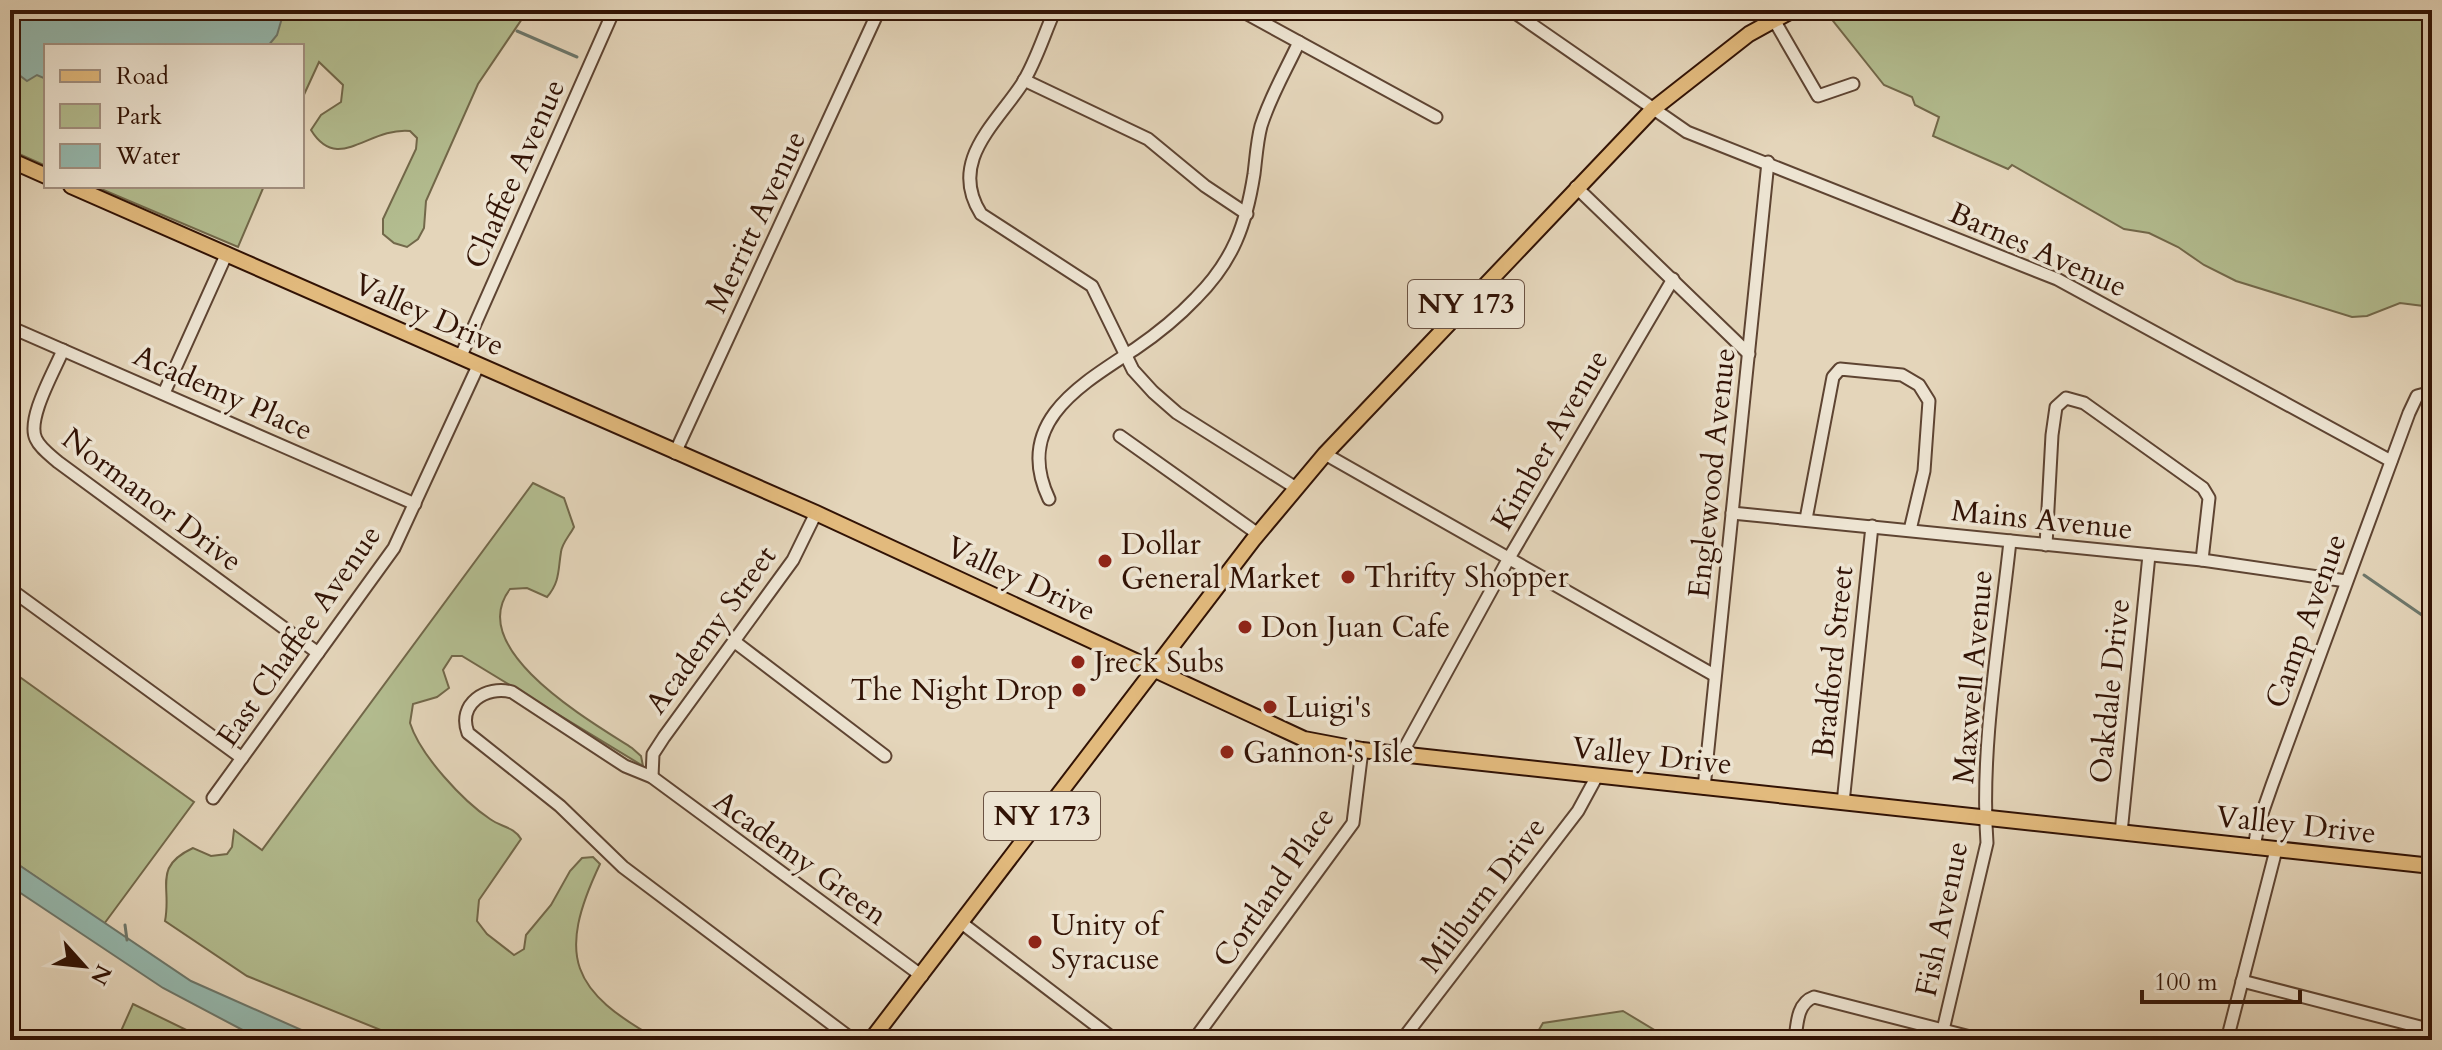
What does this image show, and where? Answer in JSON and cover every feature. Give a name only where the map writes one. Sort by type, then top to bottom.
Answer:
[{"type":"main road","name":"NY 173","points":[[871,1040],[963,924],[1258,534],[1325,454],[1652,110],[1721,54],[1793,10]]},
{"type":"main road","points":[[10,160],[44,175]]},
{"type":"main road","name":"Valley Drive","points":[[76,188],[816,513],[1304,739],[1362,750],[2432,866]]},
{"type":"street","name":"Chaffee Avenue","points":[[460,358],[614,10]]},
{"type":"street","name":"Merritt Avenue","points":[[675,453],[879,10]]},
{"type":"street","points":[[1055,10],[1024,80],[993,120],[969,172],[970,197],[981,214],[1092,286],[1125,355],[1143,381],[1177,413],[1296,488]]},
{"type":"street","points":[[1240,10],[1436,117]]},
{"type":"street","name":"Barnes Avenue","points":[[1511,10],[1687,132],[2057,279],[2391,461]]},
{"type":"street","points":[[1774,20],[1818,96],[1853,84]]},
{"type":"street","points":[[1049,499],[1041,482],[1038,453],[1053,414],[1078,387],[1168,325],[1221,271],[1234,250],[1247,214],[1260,129],[1299,42]]},
{"type":"street","points":[[1024,80],[1148,139],[1205,186],[1247,214]]},
{"type":"street","name":"Englewood Avenue","points":[[1704,788],[1768,162]]},
{"type":"street","points":[[1576,187],[1749,354]]},
{"type":"street","points":[[164,393],[227,253]]},
{"type":"street","name":"Kimber Avenue","points":[[1402,753],[1509,558],[1673,279]]},
{"type":"street","name":"Academy Place","points":[[10,327],[415,504]]},
{"type":"street","name":"Normanor Drive","points":[[63,350],[34,421],[38,444],[58,462],[318,653]]},
{"type":"street","name":"East Chaffee Avenue","points":[[213,798],[394,548],[478,366]]},
{"type":"street","points":[[1806,519],[1833,377],[1840,369],[1897,373],[1919,385],[1929,401],[1924,471],[1910,530]]},
{"type":"street","name":"Camp Avenue","points":[[2254,848],[2258,825],[2409,413],[2417,396],[2432,392]]},
{"type":"street","points":[[2046,545],[2052,435],[2056,407],[2066,398],[2084,403],[2203,488],[2209,498],[2202,560]]},
{"type":"street","points":[[1120,436],[1258,534]]},
{"type":"street","points":[[1325,454],[1714,675]]},
{"type":"street","name":"Academy Street","points":[[652,777],[653,754],[793,560],[816,513]]},
{"type":"street","name":"Mains Avenue","points":[[1732,513],[2202,560],[2346,581]]},
{"type":"street","name":"Bradford Street","points":[[1843,803],[1872,526]]},
{"type":"street","name":"Maxwell Avenue","points":[[1985,818],[2010,541]]},
{"type":"street","name":"Oakdale Drive","points":[[2121,833],[2149,555]]},
{"type":"street","points":[[10,589],[242,758]]},
{"type":"street","points":[[735,642],[885,756]]},
{"type":"street","name":"Academy Green","points":[[853,1040],[623,867],[560,806],[468,733],[468,710],[473,700],[485,691],[500,688],[512,692],[625,766],[652,777],[922,976]]},
{"type":"street","name":"Cortland Place","points":[[1194,1040],[1353,823],[1362,750]]},
{"type":"street","name":"Milburn Drive","points":[[1402,1040],[1578,811],[1597,776]]},
{"type":"street","name":"Fish Avenue","points":[[1943,1030],[1983,864],[1985,818]]},
{"type":"street","points":[[2227,1040],[2276,850]]},
{"type":"street","points":[[963,924],[1115,1040]]},
{"type":"street","points":[[2242,981],[2432,1030]]},
{"type":"street","points":[[1795,1040],[1799,1013],[1806,1000],[1814,997],[1982,1040]]},
{"type":"green space","points":[[10,10],[528,10],[478,84],[426,201],[424,228],[418,239],[407,247],[394,243],[383,234],[383,219],[416,149],[417,138],[410,131],[381,135],[343,149],[321,143],[311,130],[321,115],[341,102],[343,85],[319,62],[304,95],[304,44],[44,44],[44,165],[10,150]]},
{"type":"green space","points":[[2432,10],[2432,307],[2400,303],[2367,316],[2352,317],[2236,281],[2149,233],[2124,229],[2012,165],[2008,169],[1933,136],[1939,117],[1915,105],[1912,97],[1884,85],[1826,12]]},
{"type":"green space","points":[[99,188],[263,188],[238,247]]},
{"type":"green space","points":[[533,483],[564,498],[574,527],[563,545],[556,581],[547,597],[527,588],[510,589],[500,612],[504,635],[517,659],[538,681],[563,702],[632,748],[641,756],[643,766],[462,656],[452,656],[443,670],[449,688],[437,697],[413,704],[410,723],[423,749],[455,789],[479,811],[515,832],[521,839],[479,900],[477,921],[487,934],[514,955],[524,949],[526,935],[551,905],[570,871],[582,858],[593,857],[600,864],[578,924],[576,948],[580,968],[590,987],[606,1005],[659,1040],[417,1040],[393,1035],[247,976],[165,921],[166,879],[172,863],[193,848],[211,856],[227,854],[232,847],[234,830],[262,850]]},
{"type":"green space","points":[[10,670],[194,802],[104,924],[10,859]]},
{"type":"green space","points":[[133,1004],[207,1040],[117,1040]]},
{"type":"green space","points":[[1623,1011],[1671,1040],[1533,1040],[1543,1023]]},
{"type":"water","points":[[10,10],[270,10],[282,18],[277,35],[270,44],[44,44],[44,78],[37,75],[27,81],[10,68]]},
{"type":"water","points":[[10,859],[191,981],[324,1040],[263,1040],[163,988],[10,886]]},
{"type":"waterway","points":[[517,31],[577,57]]},
{"type":"waterway","points":[[2364,575],[2432,622]]},
{"type":"waterway","points":[[125,925],[127,940]]},
{"type":"place","name":"Dollar General Market","points":[[1105,561]]},
{"type":"place","name":"Thrifty Shopper","points":[[1348,577]]},
{"type":"place","name":"Don Juan Cafe","points":[[1245,627]]},
{"type":"place","name":"Jreck Subs","points":[[1078,662]]},
{"type":"place","name":"The Night Drop","points":[[1079,690]]},
{"type":"place","name":"Luigi's","points":[[1270,707]]},
{"type":"place","name":"Gannon's Isle","points":[[1227,752]]},
{"type":"place","name":"Unity of Syracuse","points":[[1035,942]]}]
